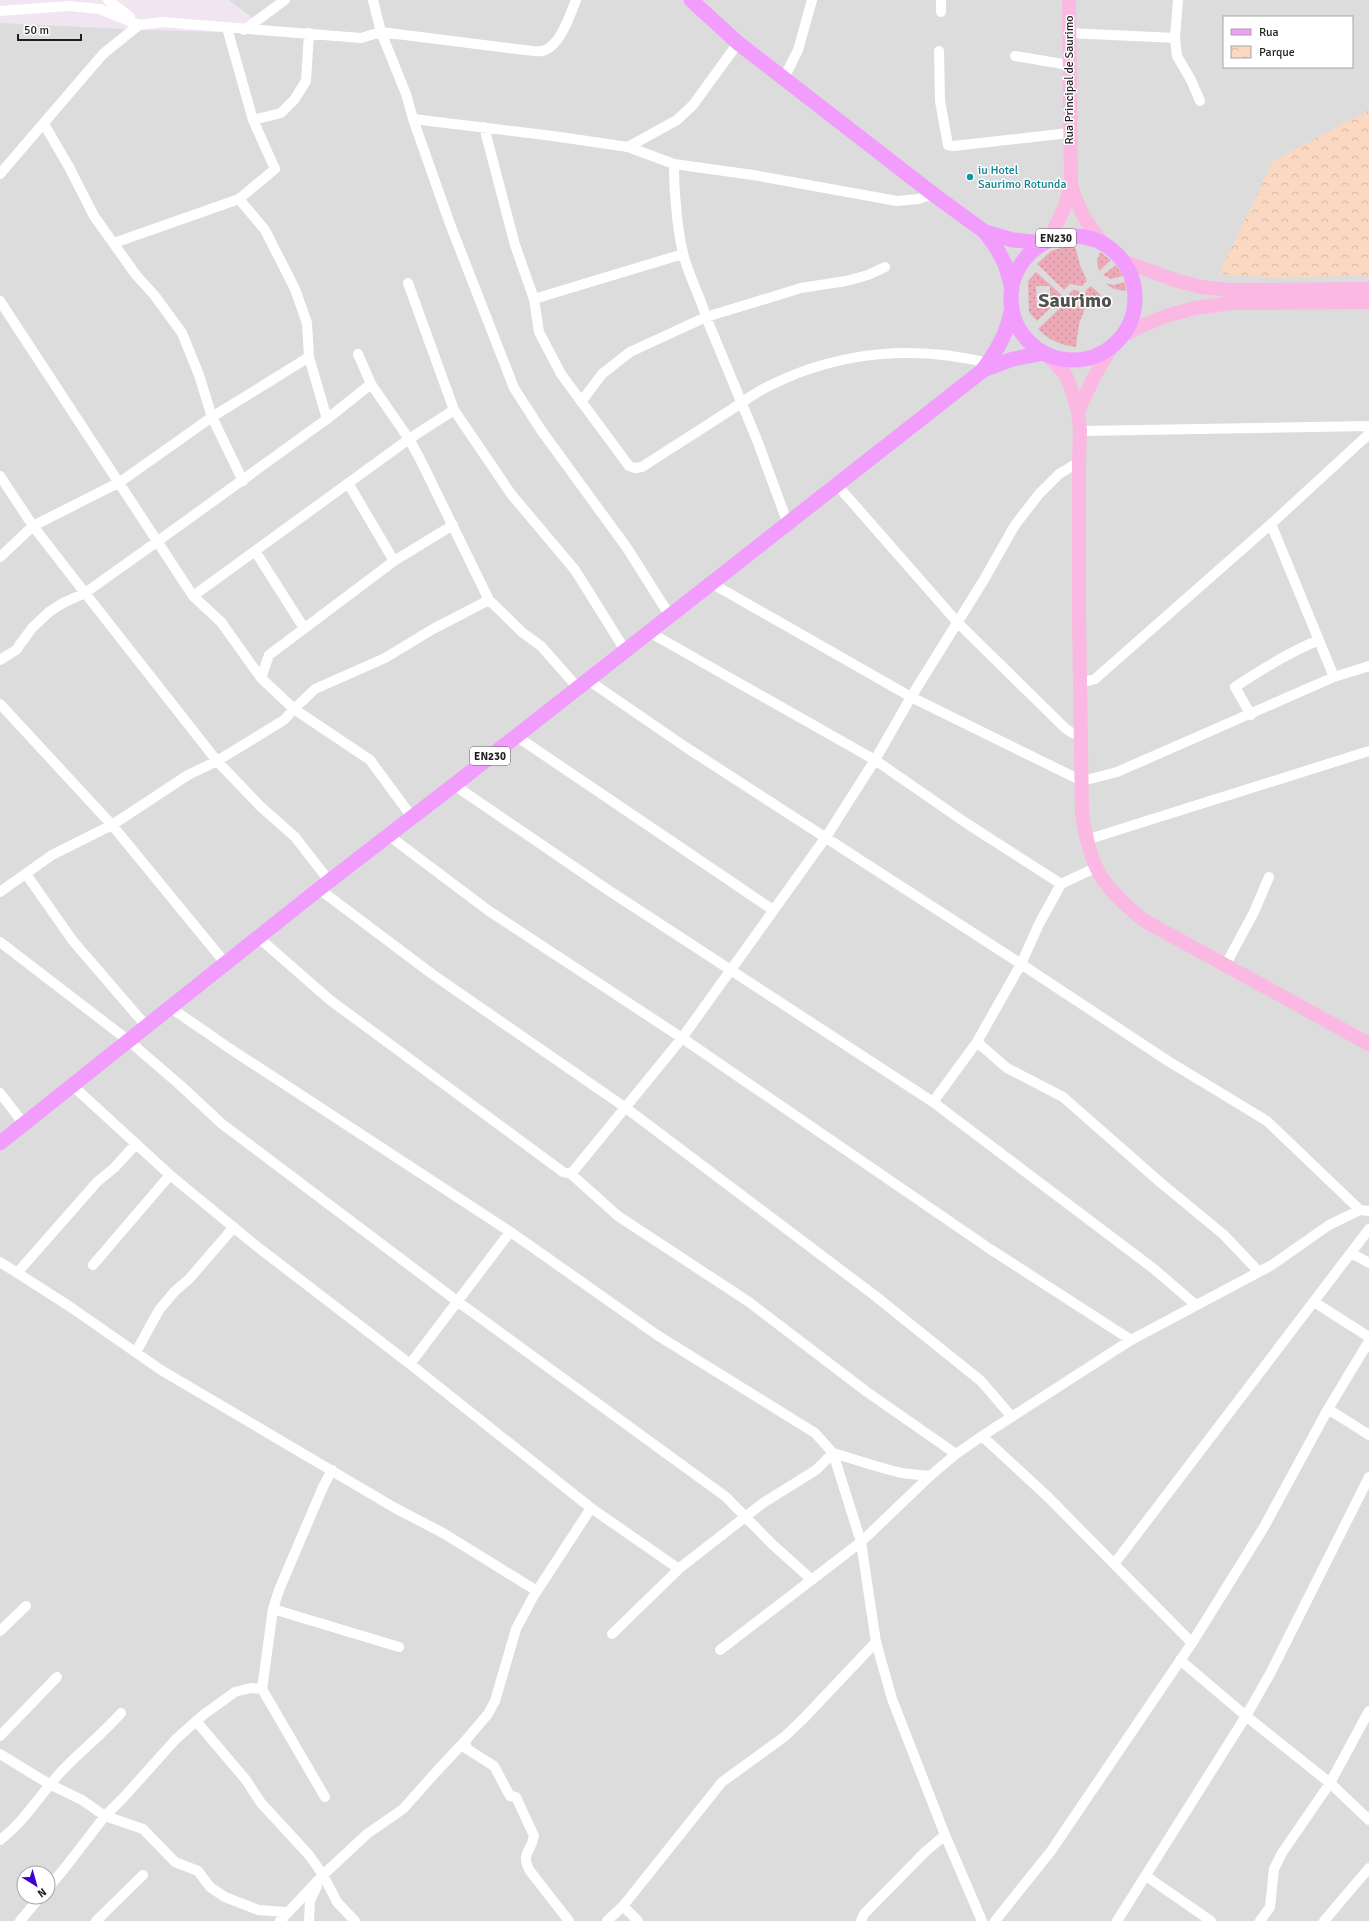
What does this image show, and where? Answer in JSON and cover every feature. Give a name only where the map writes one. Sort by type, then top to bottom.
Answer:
[{"type":"main road","name":"EN230","points":[[698,2],[738,42],[933,194],[985,232],[996,247],[1005,264],[1012,288]]},
{"type":"main road","name":"EN230","points":[[985,232],[1012,240],[1046,242]]},
{"type":"main road","name":"EN230","points":[[0,1143],[148,1027],[324,885],[788,524],[985,367],[1001,343],[1008,327],[1012,307],[1012,288],[1015,275],[1022,262],[1031,252],[1046,242],[1062,236],[1076,235],[1089,237],[1102,242],[1115,251],[1125,262],[1132,276],[1136,292],[1135,308],[1130,323],[1122,336],[1110,349],[1090,358],[1076,360],[1061,359],[1045,354],[1032,345],[1022,334],[1015,321],[1012,307]]},
{"type":"main road","name":"EN230","points":[[985,367],[1013,359],[1045,354]]},
{"type":"street","points":[[108,0],[139,25]]},
{"type":"street","points":[[244,30],[285,0]]},
{"type":"street","points":[[373,0],[381,32],[406,94],[413,119],[467,270],[514,388],[541,430],[622,542],[670,616]]},
{"type":"street","points":[[0,11],[71,3],[100,9],[139,25],[162,22],[244,30],[309,33],[361,38],[381,32],[524,50],[543,51],[556,41],[566,26],[576,0]]},
{"type":"street","points":[[784,78],[798,50],[812,0]]},
{"type":"street","points":[[941,0],[941,12]]},
{"type":"street","name":"Rua Principal de Saurimo","points":[[1069,0],[1069,133],[1071,184]]},
{"type":"street","points":[[1178,0],[1175,38],[1177,56],[1191,80],[1200,101]]},
{"type":"street","points":[[0,174],[103,54],[139,25]]},
{"type":"street","points":[[114,243],[239,199],[274,169],[253,120],[227,28]]},
{"type":"street","points":[[253,120],[281,113],[294,100],[306,81],[309,33]]},
{"type":"street","points":[[1069,33],[1175,38]]},
{"type":"street","points":[[628,147],[677,120],[693,105],[738,42]]},
{"type":"street","points":[[939,51],[940,101],[948,145],[953,146],[1069,133]]},
{"type":"street","points":[[1015,56],[1069,65]]},
{"type":"street","points":[[413,119],[484,127],[628,147],[674,164],[753,175],[897,201],[918,199],[933,194]]},
{"type":"street","points":[[44,124],[69,167],[94,216],[136,275],[155,296],[182,333],[199,375],[212,418],[243,481]]},
{"type":"street","points":[[484,127],[515,245],[534,299],[539,332],[562,374],[629,466],[635,468],[642,467],[772,384],[813,368],[847,359],[872,355],[912,353],[957,355],[985,367]]},
{"type":"street","points":[[674,164],[674,180],[683,254],[706,317],[742,403],[788,524]]},
{"type":"street","points":[[1046,242],[1065,206],[1071,184]]},
{"type":"street","points":[[1071,184],[1082,215],[1102,242]]},
{"type":"street","points":[[239,199],[265,230],[295,289],[307,323],[309,357],[327,419]]},
{"type":"street","points":[[534,299],[683,254]]},
{"type":"street","points":[[1125,262],[1178,281],[1230,297],[1369,302]]},
{"type":"street","points":[[581,402],[602,374],[630,352],[706,317],[801,288],[846,281],[868,275],[886,267]]},
{"type":"street","points":[[408,283],[454,410],[511,494],[575,570],[625,650]]},
{"type":"street","points":[[1122,336],[1166,316],[1230,297],[1369,289]]},
{"type":"street","points":[[0,301],[120,482],[193,596],[221,622],[261,678],[294,709],[370,760],[412,817]]},
{"type":"street","points":[[1078,411],[1094,376],[1110,349]]},
{"type":"street","points":[[358,354],[371,384],[409,439],[489,600],[522,633],[541,646],[583,684],[687,748],[826,837],[1168,1061],[1268,1121],[1365,1210],[1328,1225],[1272,1265],[1131,1340],[982,1436],[956,1454],[930,1476],[861,1542],[720,1650]]},
{"type":"street","points":[[1045,354],[1065,374],[1073,391],[1078,411],[1080,431],[1080,734],[1082,813],[1086,840],[1095,868],[1115,895],[1145,921],[1369,1044]]},
{"type":"street","points":[[0,557],[33,526],[120,482],[212,418],[309,357]]},
{"type":"street","points":[[0,660],[16,650],[32,628],[49,612],[63,603],[85,593],[243,481],[327,419],[371,384]]},
{"type":"street","points":[[193,596],[409,439],[454,410]]},
{"type":"street","points":[[1080,431],[1369,426]]},
{"type":"street","points":[[1080,683],[1095,679],[1271,524],[1369,434]]},
{"type":"street","points":[[571,1174],[682,1038],[826,837],[875,760],[911,697],[958,623],[1015,525],[1039,494],[1059,474],[1079,462]]},
{"type":"street","points":[[0,476],[33,526],[217,761],[260,806],[295,837],[324,885],[432,974],[626,1108],[904,1319],[980,1381],[1012,1417]]},
{"type":"street","points":[[348,483],[394,561]]},
{"type":"street","points":[[837,485],[958,623],[1065,728],[1072,733],[1080,734]]},
{"type":"street","points":[[1271,524],[1334,677]]},
{"type":"street","points":[[261,678],[269,655],[394,561],[453,525]]},
{"type":"street","points":[[255,551],[304,628]]},
{"type":"street","points":[[711,583],[911,697],[1082,781],[1117,772],[1251,715],[1334,677],[1369,666]]},
{"type":"street","points":[[0,892],[52,855],[112,825],[188,775],[217,761],[284,720],[315,689],[385,658],[433,629],[489,600]]},
{"type":"street","points":[[649,632],[875,760],[966,823],[1061,884]]},
{"type":"street","points":[[1251,715],[1235,687],[1298,648],[1320,640]]},
{"type":"street","points":[[0,704],[112,825],[226,964]]},
{"type":"street","points":[[516,736],[773,910]]},
{"type":"street","points":[[1086,840],[1369,750]]},
{"type":"street","points":[[454,785],[608,890],[933,1102],[1154,1269],[1196,1305]]},
{"type":"street","points":[[388,835],[490,911],[682,1038],[990,1249],[1131,1340]]},
{"type":"street","points":[[933,1102],[977,1042],[1021,964],[1039,924],[1061,884],[1095,868]]},
{"type":"street","points":[[26,874],[73,941],[148,1027]]},
{"type":"street","points":[[1225,966],[1254,912],[1269,877]]},
{"type":"street","points":[[259,938],[330,1000],[563,1172],[571,1174],[618,1216],[750,1302],[867,1392],[956,1454]]},
{"type":"street","points":[[0,942],[129,1041],[222,1124],[457,1301],[726,1497],[745,1518],[812,1580]]},
{"type":"street","points":[[171,1008],[268,1074],[510,1232],[657,1335],[815,1433],[833,1453],[861,1542],[876,1642],[892,1699],[945,1835],[982,1921]]},
{"type":"street","points":[[977,1042],[1007,1068],[1063,1097],[1161,1183],[1224,1234],[1259,1272]]},
{"type":"street","points":[[73,1086],[170,1175],[234,1227],[410,1364],[591,1508],[678,1569]]},
{"type":"street","points":[[0,1093],[24,1124]]},
{"type":"street","points":[[17,1273],[97,1182],[114,1168],[136,1144]]},
{"type":"street","points":[[93,1264],[170,1175]]},
{"type":"street","points":[[136,1352],[159,1310],[175,1291],[189,1279],[234,1227]]},
{"type":"street","points":[[1114,1564],[1369,1229]]},
{"type":"street","points":[[410,1364],[510,1232]]},
{"type":"street","points":[[1351,1253],[1369,1263]]},
{"type":"street","points":[[0,1262],[161,1370],[395,1508],[444,1533],[537,1591]]},
{"type":"street","points":[[1314,1302],[1369,1337]]},
{"type":"street","points":[[995,1921],[1051,1850],[1192,1643],[1264,1527],[1328,1409],[1369,1341]]},
{"type":"street","points":[[1328,1409],[1369,1435]]},
{"type":"street","points":[[982,1436],[1048,1497],[1192,1643]]},
{"type":"street","points":[[833,1453],[894,1471],[930,1476]]},
{"type":"street","points":[[612,1634],[678,1569],[763,1503],[816,1470],[833,1453]]},
{"type":"street","points":[[325,1797],[262,1689],[273,1609],[279,1590],[296,1547],[332,1470]]},
{"type":"street","points":[[1117,1921],[1146,1876],[1176,1824],[1246,1716],[1274,1665],[1369,1477]]},
{"type":"street","points":[[280,1921],[286,1912],[323,1875],[368,1834],[404,1809],[488,1714],[495,1701],[516,1629],[537,1591],[591,1508]]},
{"type":"street","points":[[0,1632],[26,1606]]},
{"type":"street","points":[[273,1609],[399,1647]]},
{"type":"street","points":[[607,1921],[624,1906],[722,1782],[784,1737],[876,1642]]},
{"type":"street","points":[[1180,1660],[1246,1716],[1330,1783],[1369,1820]]},
{"type":"street","points":[[0,1736],[57,1677]]},
{"type":"street","points":[[56,1878],[105,1816],[176,1739],[196,1721],[235,1692],[251,1688],[262,1689]]},
{"type":"street","points":[[1260,1921],[1270,1906],[1274,1869],[1282,1853],[1330,1783],[1369,1711]]},
{"type":"street","points":[[0,1840],[21,1823],[49,1784],[75,1756],[110,1726],[121,1713]]},
{"type":"street","points":[[196,1721],[246,1780],[261,1803],[309,1855],[323,1875],[337,1902],[355,1921]]},
{"type":"street","points":[[465,1741],[468,1749],[494,1766],[510,1796],[516,1796],[534,1836],[525,1857],[525,1863],[569,1921]]},
{"type":"street","points":[[0,1754],[49,1784],[82,1800],[105,1816],[143,1829],[176,1862],[198,1871],[210,1887],[225,1897],[258,1910],[286,1912]]},
{"type":"street","points":[[861,1921],[864,1914],[920,1857],[945,1835]]},
{"type":"street","points":[[1324,1921],[1369,1868]]},
{"type":"street","points":[[96,1921],[143,1875]]},
{"type":"street","points":[[309,1921],[310,1900],[323,1875]]},
{"type":"street","points":[[1146,1876],[1211,1921]]},
{"type":"street","points":[[20,1921],[33,1905]]},
{"type":"street","points":[[624,1906],[638,1921]]},
{"type":"shaded area","points":[[229,0],[1369,0],[1369,1921],[0,1921],[0,23],[146,30],[254,33],[258,22]]},
{"type":"shaded area","points":[[1068,246],[1075,246],[1080,265],[1087,281],[1082,286],[1070,284],[1064,290],[1037,264],[1051,251]]},
{"type":"shaded area","points":[[1100,252],[1111,260],[1099,271],[1097,261]]},
{"type":"shaded area","points":[[1116,265],[1123,276],[1111,279],[1103,275]]},
{"type":"shaded area","points":[[1036,272],[1063,296],[1037,321],[1029,312],[1028,281]],"holes":[[[1036,286],[1050,286],[1050,307],[1037,308]]]},
{"type":"shaded area","points":[[1125,282],[1126,291],[1114,289],[1105,283],[1113,285]]},
{"type":"shaded area","points":[[1091,286],[1101,295],[1090,304],[1085,300],[1086,290]]},
{"type":"shaded area","points":[[1075,290],[1079,292],[1081,296],[1079,300],[1075,302],[1071,300],[1069,296],[1071,292]]},
{"type":"shaded area","points":[[1065,303],[1070,307],[1082,306],[1085,308],[1079,324],[1076,347],[1055,341],[1038,329]]},
{"type":"green space","points":[[1369,110],[1369,275],[1282,278],[1219,274],[1273,161]]},
{"type":"place","name":"iu Hotel Saurimo Rotunda","points":[[970,177]]},
{"type":"district","name":"Saurimo","points":[[1075,300]]}]
